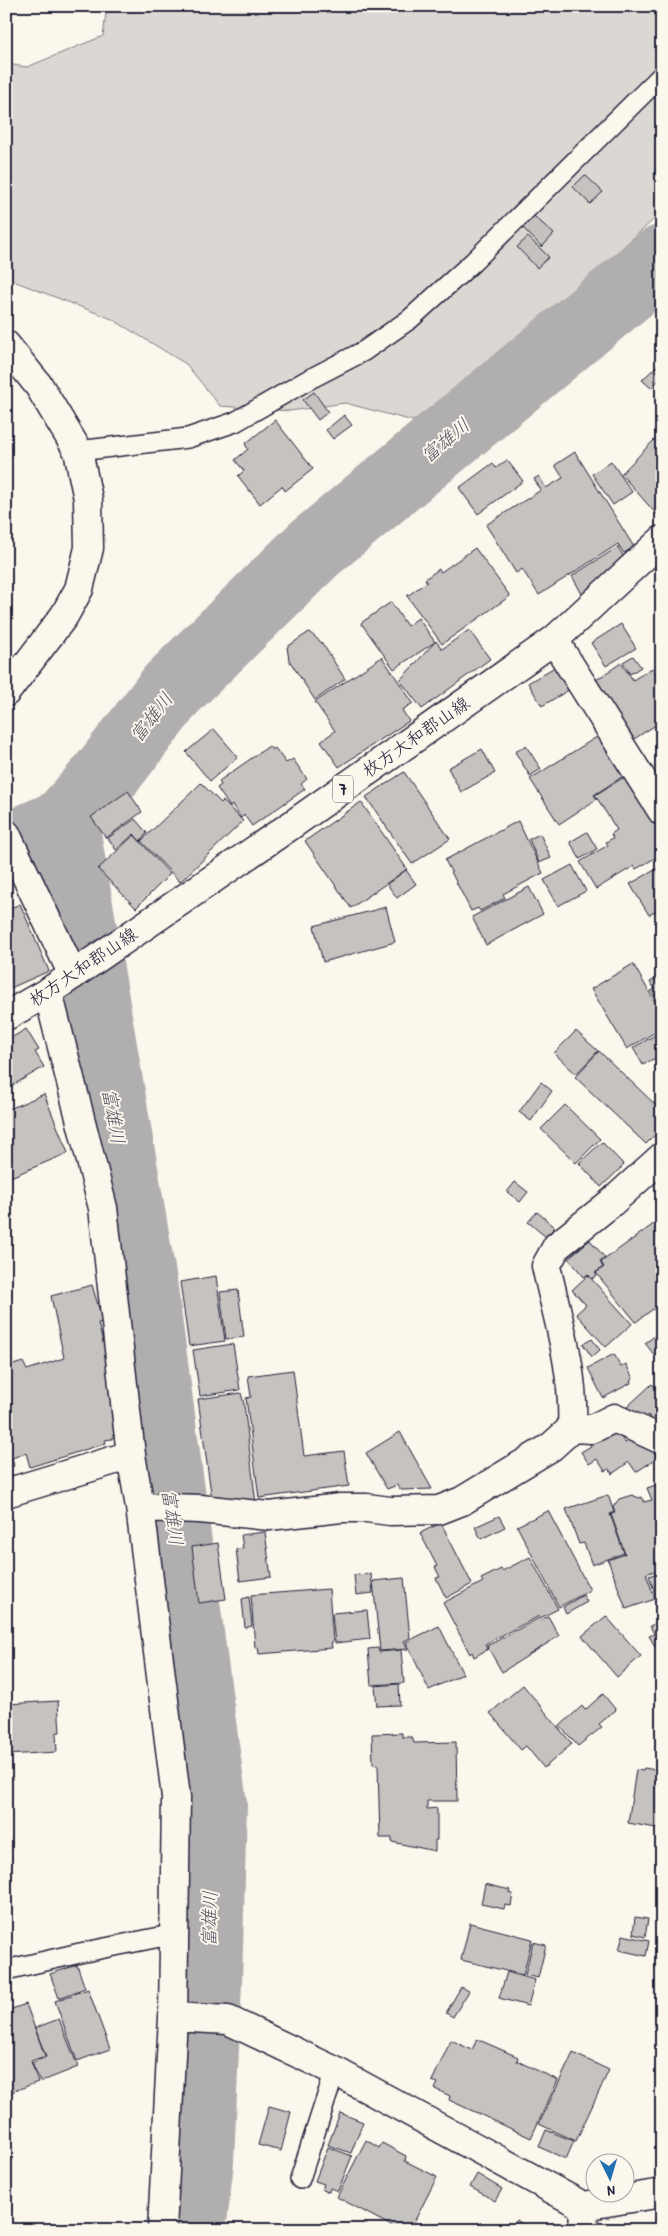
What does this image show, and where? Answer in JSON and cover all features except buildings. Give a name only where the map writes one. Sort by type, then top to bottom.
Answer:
[{"type":"street","points":[[6,345],[40,386],[78,451],[88,499],[89,548],[79,589],[64,616],[6,692]]},
{"type":"street","name":"枚方大和郡山線","points":[[6,1016],[48,992],[294,824],[554,640],[662,540]]},
{"type":"street","points":[[554,640],[662,811]]},
{"type":"street","points":[[6,834],[73,975]]},
{"type":"street","points":[[48,992],[103,1208],[131,1454],[140,1506],[176,1797],[176,1934],[162,2230]]},
{"type":"street","points":[[140,1506],[200,1509],[269,1516],[342,1508],[367,1508],[390,1511],[440,1510],[462,1500],[551,1447],[572,1428],[574,1401],[565,1345],[546,1266],[557,1246],[611,1204],[662,1157]]},
{"type":"street","points":[[572,1428],[592,1429],[614,1418],[662,1440]]},
{"type":"street","points":[[6,1493],[131,1454]]},
{"type":"street","points":[[173,2017],[228,2020],[335,2071],[584,2218],[662,2193]]},
{"type":"lane","points":[[78,451],[188,438],[219,428],[235,422],[306,381],[364,351],[410,319],[473,262],[662,75]]},
{"type":"lane","points":[[6,1970],[176,1934]]},
{"type":"lane","points":[[300,2179],[335,2071]]},
{"type":"shaded area","points":[[107,6],[662,6],[661,213],[524,336],[413,421],[345,403],[290,411],[220,406],[186,364],[112,319],[16,282],[6,274],[6,64],[27,67],[103,36]]},
{"type":"waterway","name":"富雄川","points":[[21,842],[64,823],[99,784],[172,689],[314,549],[662,260]]},
{"type":"waterway","name":"富雄川","points":[[64,823],[142,1282],[212,1805],[199,2161],[191,2230]]}]
